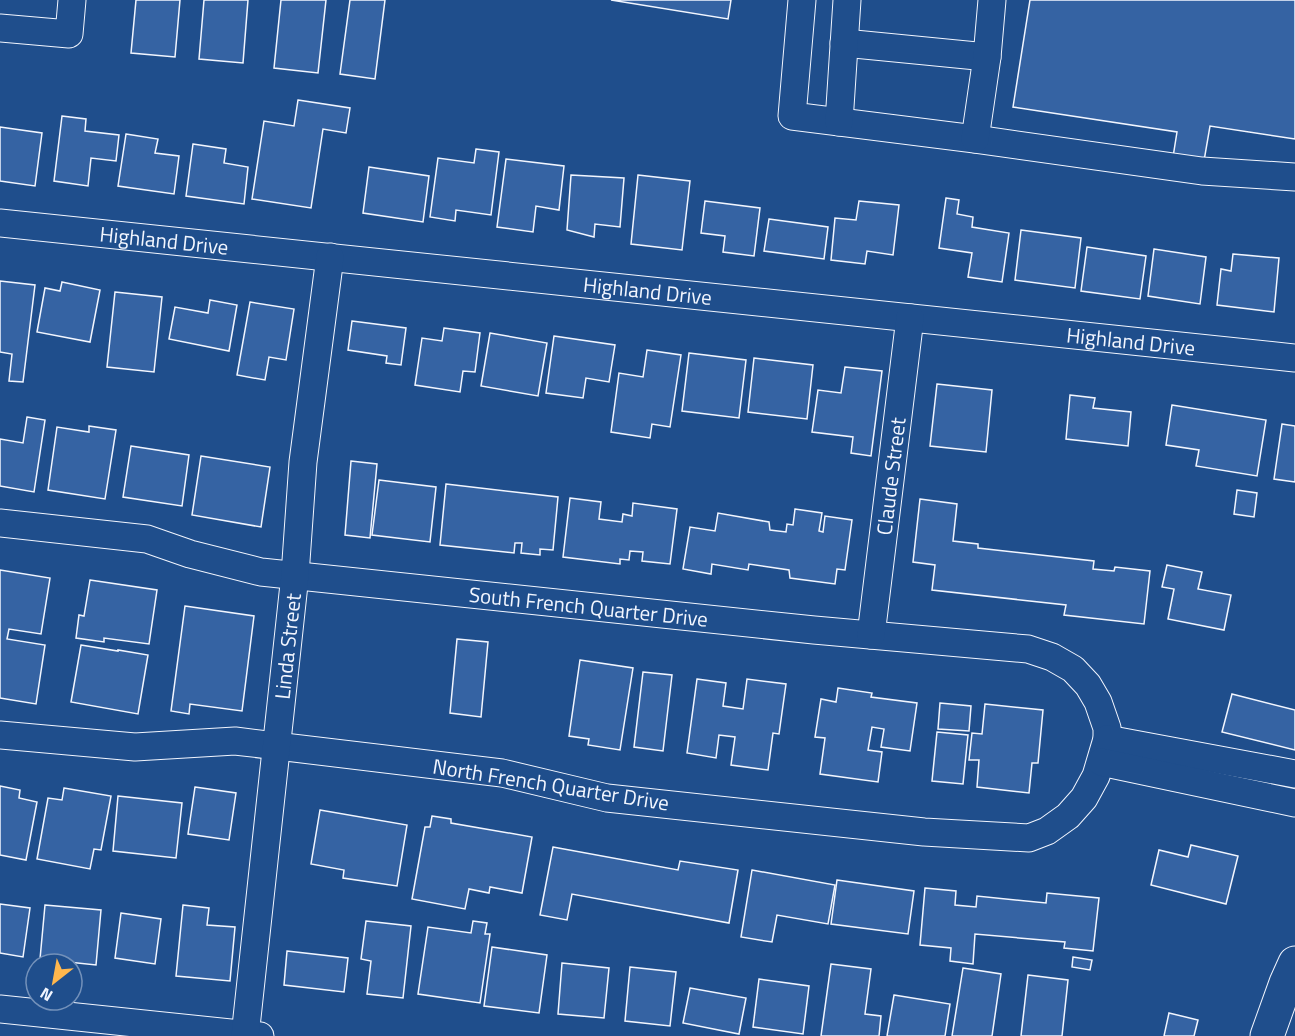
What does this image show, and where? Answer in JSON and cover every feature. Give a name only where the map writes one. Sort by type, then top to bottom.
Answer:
[{"type":"main road","points":[[1267,1036],[1295,963]]},
{"type":"street","points":[[0,28],[69,34],[72,0]]},
{"type":"street","points":[[802,0],[792,117],[1202,171],[1295,177]]},
{"type":"street","points":[[839,122],[847,0]]},
{"type":"street","points":[[975,140],[987,57],[992,0]]},
{"type":"street","points":[[844,43],[987,57]]},
{"type":"street","name":"Highland Drive","points":[[0,223],[1295,358]]},
{"type":"street","name":"Linda Street","points":[[250,1036],[276,746],[295,575],[303,462],[330,257]]},
{"type":"street","name":"Claude Street","points":[[871,635],[910,318]]},
{"type":"street","name":"South French Quarter Drive","points":[[0,523],[147,539],[190,555],[261,572],[1028,649],[1052,657],[1073,669],[1088,685],[1098,702],[1107,728],[1104,750]]},
{"type":"street","name":"North French Quarter Drive","points":[[0,735],[135,747],[235,741],[502,772],[607,798],[924,832],[1029,838],[1047,831],[1068,816],[1084,798],[1096,776],[1104,750]]},
{"type":"street","points":[[1104,750],[1295,774]]},
{"type":"street","points":[[1104,750],[1295,802]]},
{"type":"street","points":[[0,1009],[250,1036]]},
{"type":"building","points":[[136,0],[180,0],[175,57],[131,53]]},
{"type":"building","points":[[204,0],[248,0],[243,63],[199,59]]},
{"type":"building","points":[[281,0],[326,0],[318,73],[274,68]]},
{"type":"building","points":[[350,0],[385,0],[375,79],[340,74]]},
{"type":"building","points":[[611,0],[731,0],[728,19]]},
{"type":"building","points":[[1030,0],[1295,0],[1295,139],[1210,126],[1204,161],[1173,157],[1177,132],[1013,107]]},
{"type":"building","points":[[298,100],[350,108],[346,133],[323,129],[311,208],[252,199],[264,121],[294,126]]},
{"type":"building","points":[[62,116],[86,119],[85,131],[119,135],[116,161],[91,158],[88,186],[54,181]]},
{"type":"building","points":[[0,127],[42,133],[35,186],[0,181]]},
{"type":"building","points":[[126,134],[158,139],[155,153],[179,156],[174,194],[118,186]]},
{"type":"building","points":[[193,144],[226,149],[224,163],[248,167],[244,204],[186,196]]},
{"type":"building","points":[[476,149],[499,152],[491,215],[456,210],[455,221],[430,217],[438,158],[474,163]]},
{"type":"building","points":[[506,159],[564,166],[559,210],[536,206],[533,232],[497,227]]},
{"type":"building","points":[[369,167],[429,176],[423,222],[363,213]]},
{"type":"building","points":[[571,175],[624,178],[620,227],[595,224],[594,237],[567,230]]},
{"type":"building","points":[[638,175],[690,181],[682,250],[631,244]]},
{"type":"building","points":[[946,198],[959,200],[957,214],[973,217],[972,227],[1009,233],[1002,282],[968,277],[972,253],[939,248]]},
{"type":"building","points":[[705,201],[760,208],[754,256],[723,252],[725,236],[701,233]]},
{"type":"building","points":[[859,201],[899,205],[893,255],[867,251],[865,264],[831,260],[835,218],[856,220]]},
{"type":"building","points":[[769,219],[828,227],[824,259],[764,251]]},
{"type":"building","points":[[1021,230],[1081,238],[1075,288],[1015,280]]},
{"type":"building","points":[[1087,247],[1146,256],[1140,299],[1081,291]]},
{"type":"building","points":[[1154,249],[1206,257],[1200,304],[1148,296]]},
{"type":"building","points":[[1233,254],[1279,258],[1274,312],[1217,305],[1221,269],[1231,271]]},
{"type":"building","points":[[0,281],[35,285],[23,382],[9,381],[12,354],[0,352]]},
{"type":"building","points":[[62,282],[100,290],[90,342],[37,332],[45,288],[60,291]]},
{"type":"building","points":[[115,292],[162,297],[154,372],[107,367]]},
{"type":"building","points":[[210,300],[237,305],[229,351],[169,339],[175,307],[208,313]]},
{"type":"building","points":[[250,302],[294,309],[286,360],[269,357],[265,380],[237,375]]},
{"type":"building","points":[[352,321],[406,328],[401,365],[386,363],[387,356],[348,350]]},
{"type":"building","points":[[444,328],[480,333],[475,372],[463,371],[460,392],[415,385],[422,338],[442,341]]},
{"type":"building","points":[[490,333],[547,343],[538,396],[481,386]]},
{"type":"building","points":[[554,336],[615,345],[609,382],[586,378],[583,398],[546,393]]},
{"type":"building","points":[[647,350],[681,355],[670,427],[652,424],[650,438],[611,432],[619,373],[643,377]]},
{"type":"building","points":[[689,353],[746,360],[739,418],[682,411]]},
{"type":"building","points":[[754,358],[813,365],[807,419],[748,412]]},
{"type":"building","points":[[845,367],[882,371],[871,456],[851,453],[853,437],[812,432],[818,390],[841,393]]},
{"type":"building","points":[[937,384],[992,390],[986,452],[930,446]]},
{"type":"building","points":[[1070,395],[1095,398],[1093,408],[1131,412],[1128,446],[1066,439]]},
{"type":"building","points":[[1172,405],[1266,420],[1257,476],[1196,466],[1199,450],[1166,445]]},
{"type":"building","points":[[27,417],[45,420],[34,492],[0,486],[0,439],[23,443]]},
{"type":"building","points":[[1282,424],[1295,426],[1295,482],[1274,479]]},
{"type":"building","points":[[89,426],[116,430],[105,499],[48,490],[57,427],[89,432]]},
{"type":"building","points":[[131,446],[189,455],[182,506],[123,497]]},
{"type":"building","points":[[201,456],[270,467],[261,527],[192,515]]},
{"type":"building","points":[[351,461],[377,464],[370,538],[345,535]]},
{"type":"building","points":[[379,480],[436,487],[430,542],[372,535]]},
{"type":"building","points":[[446,484],[558,497],[553,550],[540,549],[540,555],[521,553],[522,543],[515,543],[514,553],[440,545]]},
{"type":"building","points":[[1237,490],[1257,493],[1254,517],[1234,514]]},
{"type":"building","points":[[570,498],[601,502],[599,519],[622,522],[623,514],[632,516],[633,503],[677,509],[670,564],[642,561],[643,552],[630,551],[629,560],[620,559],[620,564],[563,557]]},
{"type":"building","points":[[920,499],[957,504],[953,541],[978,544],[978,548],[1094,561],[1093,569],[1114,571],[1115,567],[1150,571],[1144,624],[1064,615],[1066,605],[932,590],[935,565],[913,562]]},
{"type":"building","points":[[795,509],[822,513],[819,531],[823,532],[825,516],[852,520],[845,570],[837,569],[835,584],[790,578],[789,570],[749,564],[748,570],[712,564],[711,574],[683,569],[690,527],[715,531],[718,513],[769,522],[770,530],[786,532],[787,524],[793,525]]},
{"type":"building","points":[[1167,565],[1202,572],[1198,589],[1231,595],[1224,630],[1168,619],[1174,589],[1162,587]]},
{"type":"building","points":[[0,570],[50,578],[41,634],[9,629],[7,639],[45,645],[36,704],[0,698]]},
{"type":"building","points":[[90,580],[157,590],[149,644],[104,638],[104,642],[76,638],[79,615],[84,616]]},
{"type":"building","points":[[185,606],[254,616],[242,711],[190,704],[189,714],[171,711]]},
{"type":"building","points":[[457,639],[488,642],[481,717],[450,713]]},
{"type":"building","points":[[81,645],[148,655],[138,714],[71,702]]},
{"type":"building","points":[[580,660],[633,668],[620,750],[588,745],[589,739],[569,736]]},
{"type":"building","points":[[643,672],[672,675],[663,751],[634,747]]},
{"type":"building","points":[[697,679],[726,683],[723,706],[743,709],[747,679],[786,684],[779,734],[773,733],[768,770],[731,765],[735,737],[719,735],[716,758],[687,753]]},
{"type":"building","points":[[838,688],[872,693],[871,697],[917,703],[910,751],[881,747],[884,729],[872,727],[868,750],[882,752],[878,782],[820,774],[825,738],[815,737],[821,699],[836,702]]},
{"type":"building","points":[[1232,694],[1295,710],[1295,750],[1222,732]]},
{"type":"building","points":[[940,703],[971,706],[969,731],[938,729]]},
{"type":"building","points":[[985,704],[1043,710],[1038,763],[1032,763],[1029,793],[977,787],[979,760],[969,760],[972,733],[982,734]]},
{"type":"building","points":[[937,732],[968,735],[963,784],[932,781]]},
{"type":"building","points":[[0,786],[20,790],[19,798],[37,802],[26,860],[0,855]]},
{"type":"building","points":[[195,787],[236,793],[229,840],[188,834]]},
{"type":"building","points":[[64,788],[111,796],[101,850],[94,849],[90,869],[37,859],[48,798],[62,800]]},
{"type":"building","points":[[118,796],[182,803],[176,858],[113,851]]},
{"type":"building","points":[[320,810],[407,825],[397,886],[343,878],[344,870],[311,864]]},
{"type":"building","points":[[432,816],[451,819],[451,823],[532,837],[522,893],[490,887],[489,893],[469,889],[465,909],[412,899],[425,827],[430,827]]},
{"type":"building","points":[[1191,845],[1238,856],[1226,904],[1151,885],[1159,850],[1188,857]]},
{"type":"building","points":[[553,847],[678,870],[680,861],[738,870],[729,923],[572,894],[567,920],[540,915]]},
{"type":"building","points":[[752,870],[835,885],[828,924],[777,915],[772,942],[741,937]]},
{"type":"building","points":[[837,880],[914,891],[908,934],[831,924]]},
{"type":"building","points":[[925,888],[956,891],[955,905],[976,907],[977,896],[1046,903],[1047,893],[1099,898],[1093,951],[1064,948],[1065,942],[975,934],[973,964],[950,961],[951,948],[920,945]]},
{"type":"building","points":[[0,904],[30,908],[23,957],[0,953]]},
{"type":"building","points":[[45,905],[101,910],[96,965],[84,964],[84,952],[41,952]]},
{"type":"building","points":[[183,905],[209,908],[207,925],[235,927],[230,981],[176,976]]},
{"type":"building","points":[[121,913],[161,919],[155,964],[115,958]]},
{"type":"building","points":[[366,921],[411,926],[403,998],[367,994],[371,961],[361,959]]},
{"type":"building","points":[[473,921],[487,923],[485,934],[490,934],[480,1003],[418,994],[428,927],[471,933]]},
{"type":"building","points":[[492,947],[547,955],[539,1013],[484,1006]]},
{"type":"building","points":[[287,951],[348,958],[344,992],[284,985]]},
{"type":"building","points":[[1073,957],[1092,960],[1090,970],[1072,967]]},
{"type":"building","points":[[562,963],[609,968],[604,1018],[558,1014]]},
{"type":"building","points":[[831,964],[871,969],[865,1014],[881,1016],[879,1036],[821,1036]]},
{"type":"building","points":[[630,967],[676,972],[670,1026],[625,1021]]},
{"type":"building","points":[[963,968],[1001,974],[992,1036],[952,1036]]},
{"type":"building","points":[[1028,975],[1068,980],[1062,1036],[1021,1036]]},
{"type":"building","points":[[759,979],[809,986],[803,1034],[753,1027]]},
{"type":"building","points":[[690,988],[746,998],[739,1034],[683,1023]]},
{"type":"building","points":[[894,995],[950,1004],[945,1036],[887,1036]]},
{"type":"building","points":[[1169,1013],[1198,1020],[1194,1036],[1164,1036]]}]
